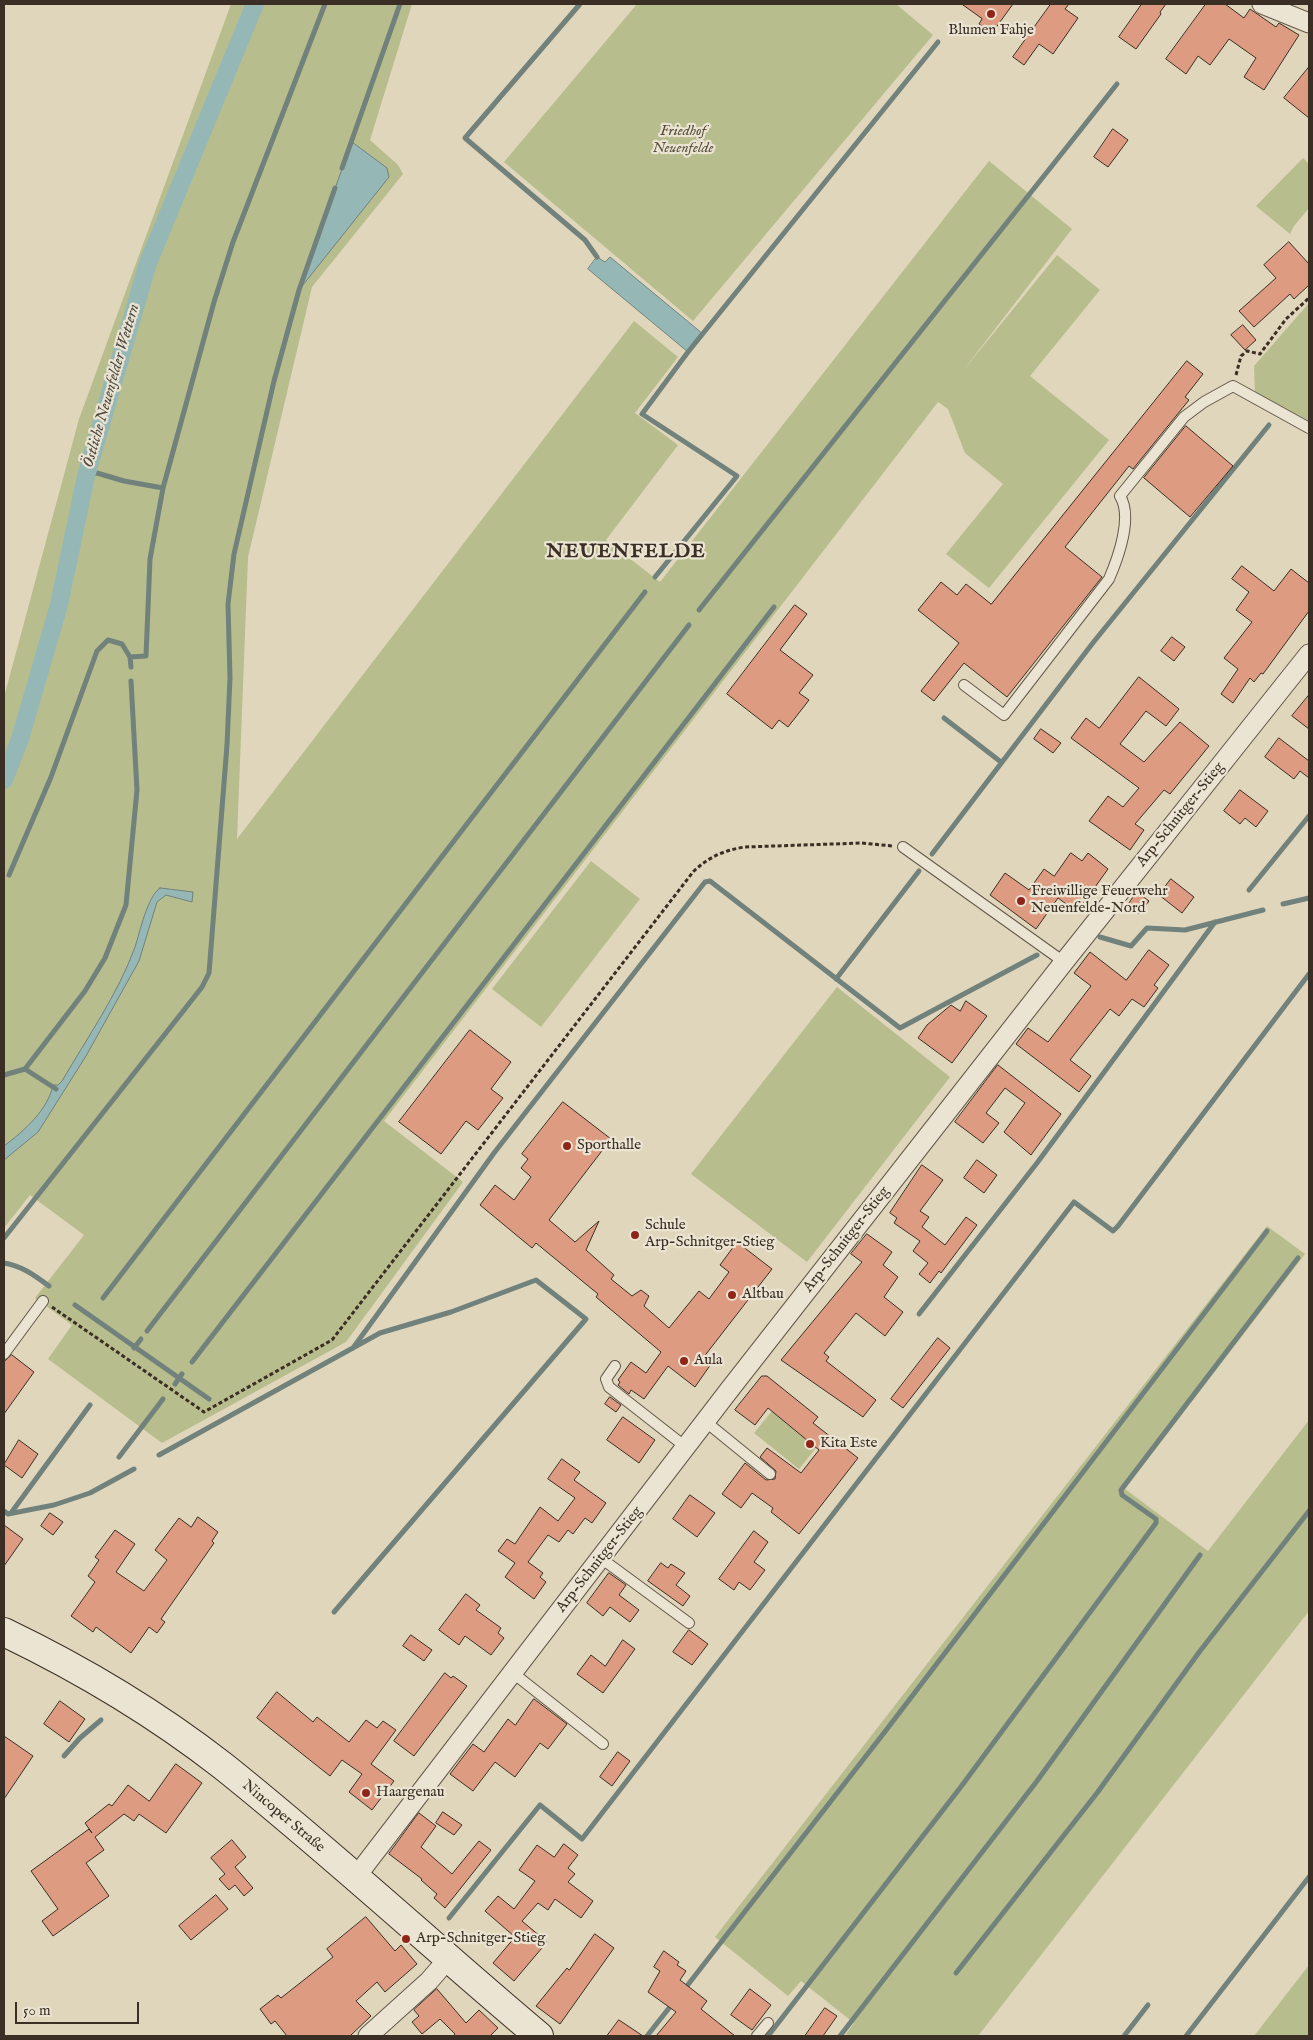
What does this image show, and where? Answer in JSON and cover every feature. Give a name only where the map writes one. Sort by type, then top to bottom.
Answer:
[{"type":"main road","name":"Nincoper Straße","points":[[4,1632],[68,1664],[115,1692],[222,1766],[539,2036]]},
{"type":"street","points":[[1262,4],[1301,14]]},
{"type":"street","name":"Arp-Schnitger-Stieg","points":[[354,1878],[1064,962],[1309,654]]},
{"type":"street","points":[[368,2036],[429,1981],[448,1959]]},
{"type":"lane","points":[[964,685],[1004,715],[1109,579],[1115,565],[1126,518],[1126,505],[1120,496],[1184,417],[1204,402],[1233,386],[1309,428]]},
{"type":"lane","points":[[903,847],[1064,962]]},
{"type":"lane","points":[[4,1354],[43,1301]]},
{"type":"lane","points":[[615,1366],[606,1378],[609,1387],[686,1448]]},
{"type":"lane","points":[[706,1422],[770,1474]]},
{"type":"lane","points":[[602,1558],[689,1623]]},
{"type":"lane","points":[[513,1673],[603,1744]]},
{"type":"lane","points":[[757,2036],[768,2023]]},
{"type":"path","points":[[1233,386],[1241,356],[1247,351],[1260,354],[1286,319],[1309,298]]},
{"type":"path","points":[[43,1301],[204,1412],[332,1340],[693,872],[703,862],[731,849],[745,847],[862,843],[903,847]]},
{"type":"green space","points":[[231,4],[412,4],[370,140],[398,165],[403,174],[312,287],[248,557],[237,839],[634,321],[678,357],[635,413],[678,445],[606,540],[660,582],[989,161],[1072,229],[962,372],[1057,255],[1100,290],[1030,376],[1109,440],[989,588],[946,554],[1003,484],[965,453],[948,409],[938,402],[384,1121],[463,1182],[346,1342],[162,1443],[48,1359],[72,1325],[35,1298],[84,1235],[30,1195],[4,1228],[4,697],[79,419]]},
{"type":"green space","name":"Friedhof Neuenfelde","points":[[637,4],[896,4],[933,35],[693,321],[504,162]]},
{"type":"green space","points":[[1303,158],[1309,164],[1309,208],[1290,234],[1256,206]]},
{"type":"green space","points":[[1309,303],[1309,421],[1255,392],[1254,366]]},
{"type":"green space","points":[[591,861],[640,899],[541,1027],[492,989]]},
{"type":"green space","points":[[837,987],[950,1077],[807,1262],[691,1174]]},
{"type":"green space","points":[[1267,1226],[1305,1254],[1125,1489],[1208,1551],[1309,1420],[1309,1611],[978,2036],[849,2036],[846,2034],[854,2023],[801,1981],[788,1996],[715,1937]]},
{"type":"green space","points":[[772,1411],[802,1436],[820,1443],[799,1469],[754,1433]]},
{"type":"green space","points":[[1309,1965],[1309,2036],[1254,2036]]},
{"type":"water","points":[[352,142],[387,168],[389,177],[299,290]]},
{"type":"water","points":[[597,257],[605,262],[610,257],[703,334],[688,352],[588,269]]},
{"type":"water","points":[[160,888],[193,892],[192,902],[166,895],[157,902],[139,961],[86,1056],[38,1132],[4,1160],[4,1146],[27,1127],[41,1111],[53,1085],[58,1085],[62,1081],[102,1016],[128,964],[151,899]]},
{"type":"building","name":"Blumen Fahje","points":[[962,4],[1013,4],[992,33],[979,24],[982,19]]},
{"type":"building","points":[[1051,4],[1069,4],[1065,9],[1078,18],[1053,54],[1039,44],[1024,65],[1013,57]]},
{"type":"building","points":[[1142,4],[1166,4],[1136,49],[1119,37]]},
{"type":"building","points":[[1206,4],[1225,4],[1244,18],[1250,9],[1276,27],[1279,23],[1299,35],[1264,90],[1244,77],[1256,58],[1229,39],[1210,65],[1198,56],[1186,74],[1166,59]]},
{"type":"building","points":[[1309,67],[1309,118],[1284,98]]},
{"type":"building","points":[[1113,129],[1128,140],[1108,167],[1094,157]]},
{"type":"building","points":[[1289,242],[1309,264],[1309,285],[1294,299],[1290,294],[1254,327],[1239,311],[1276,278],[1264,265]]},
{"type":"building","points":[[1243,325],[1256,340],[1245,350],[1231,335]]},
{"type":"building","points":[[1187,361],[1203,374],[1185,397],[1189,400],[1133,469],[1129,466],[1065,547],[1102,577],[1007,697],[964,663],[934,701],[921,691],[959,643],[918,610],[941,582],[957,595],[966,584],[991,604]]},
{"type":"building","points":[[1186,426],[1233,466],[1190,517],[1144,478]]},
{"type":"building","points":[[1242,566],[1274,591],[1291,569],[1309,583],[1309,611],[1263,674],[1261,673],[1254,682],[1250,678],[1233,703],[1221,694],[1238,669],[1224,658],[1252,622],[1236,610],[1249,592],[1232,579]]},
{"type":"building","points":[[795,605],[807,614],[780,650],[813,675],[799,693],[809,700],[788,727],[779,720],[772,729],[727,694]]},
{"type":"building","points":[[1172,637],[1185,647],[1174,661],[1161,651]]},
{"type":"building","points":[[1139,677],[1179,709],[1166,726],[1146,711],[1120,744],[1144,762],[1180,722],[1209,746],[1170,794],[1164,790],[1135,824],[1144,830],[1130,850],[1089,821],[1108,796],[1123,807],[1139,788],[1071,738],[1086,718],[1099,728]]},
{"type":"building","points":[[1309,695],[1309,729],[1292,716]]},
{"type":"building","points":[[1041,729],[1061,743],[1053,753],[1034,739]]},
{"type":"building","points":[[1279,738],[1309,761],[1309,778],[1300,771],[1294,779],[1265,757]]},
{"type":"building","points":[[1240,790],[1268,811],[1256,827],[1245,818],[1240,824],[1224,811]]},
{"type":"building","points":[[1071,853],[1082,861],[1088,853],[1108,869],[1077,912],[1058,898],[1036,929],[990,895],[1005,873],[1029,890],[1044,869],[1054,876]]},
{"type":"building","points":[[1171,879],[1194,897],[1182,913],[1159,895]]},
{"type":"building","points":[[1137,892],[1149,901],[1139,914],[1128,905]]},
{"type":"building","points":[[1149,950],[1169,965],[1154,985],[1158,988],[1144,1007],[1132,999],[1119,1016],[1110,1009],[1070,1060],[1091,1076],[1079,1092],[1016,1044],[1028,1028],[1048,1042],[1091,986],[1074,973],[1090,952],[1126,980]]},
{"type":"building","points":[[966,1001],[987,1016],[952,1063],[918,1038],[927,1025],[951,1005],[960,1011]]},
{"type":"building","points":[[470,1030],[511,1062],[491,1089],[503,1098],[478,1130],[466,1121],[441,1154],[399,1122]]},
{"type":"building","points":[[998,1065],[1061,1114],[1031,1155],[1004,1132],[1025,1103],[1005,1088],[986,1113],[999,1123],[983,1143],[955,1122]]},
{"type":"building","points":[[563,1102],[611,1139],[549,1220],[575,1242],[599,1221],[586,1250],[614,1275],[611,1279],[632,1296],[641,1290],[649,1296],[644,1306],[669,1328],[699,1291],[709,1299],[729,1272],[720,1265],[737,1242],[772,1269],[703,1358],[711,1364],[695,1387],[668,1366],[644,1399],[631,1390],[629,1394],[618,1385],[620,1382],[618,1380],[631,1362],[646,1373],[661,1352],[596,1297],[598,1294],[536,1243],[532,1248],[480,1205],[495,1185],[514,1200],[531,1177],[521,1168],[528,1159],[522,1154]]},
{"type":"building","points":[[977,1160],[997,1175],[984,1193],[964,1178]]},
{"type":"building","points":[[922,1165],[943,1180],[920,1211],[929,1217],[922,1227],[945,1245],[966,1217],[977,1225],[941,1273],[939,1271],[930,1283],[919,1274],[928,1263],[913,1251],[920,1241],[894,1223],[897,1218],[890,1213]]},
{"type":"building","points":[[867,1234],[892,1252],[883,1265],[898,1277],[884,1297],[903,1312],[885,1336],[856,1313],[824,1353],[829,1357],[826,1361],[876,1400],[863,1417],[781,1360],[862,1262],[851,1254]]},
{"type":"building","points":[[938,1338],[950,1348],[903,1408],[891,1399]]},
{"type":"building","points":[[12,1355],[34,1372],[4,1414],[4,1362]]},
{"type":"building","points":[[762,1376],[767,1376],[818,1417],[813,1423],[858,1458],[799,1534],[771,1512],[773,1508],[752,1493],[741,1508],[722,1494],[745,1463],[766,1480],[775,1479],[776,1471],[760,1457],[767,1448],[801,1473],[819,1450],[768,1408],[755,1425],[735,1410]]},
{"type":"building","points":[[610,1397],[621,1405],[616,1412],[605,1404]]},
{"type":"building","points":[[623,1417],[655,1440],[639,1463],[607,1440]]},
{"type":"building","points":[[19,1440],[38,1454],[22,1478],[4,1465]]},
{"type":"building","points":[[562,1459],[580,1472],[574,1480],[606,1503],[592,1523],[585,1518],[573,1534],[568,1530],[559,1542],[548,1535],[528,1562],[543,1573],[540,1577],[546,1582],[534,1599],[505,1577],[515,1563],[498,1551],[507,1539],[515,1544],[540,1507],[558,1521],[575,1498],[548,1479]]},
{"type":"building","points":[[690,1495],[715,1513],[697,1537],[673,1519]]},
{"type":"building","points":[[50,1513],[63,1522],[53,1535],[41,1526]]},
{"type":"building","points":[[198,1517],[218,1532],[212,1541],[214,1543],[161,1619],[165,1622],[157,1633],[149,1627],[131,1653],[96,1627],[93,1632],[71,1616],[95,1582],[88,1576],[99,1560],[95,1557],[115,1530],[135,1544],[116,1572],[144,1591],[167,1560],[155,1550],[179,1518],[191,1527]]},
{"type":"building","points":[[4,1525],[23,1539],[4,1566]]},
{"type":"building","points":[[754,1531],[768,1542],[754,1562],[765,1570],[750,1590],[739,1582],[734,1590],[719,1579]]},
{"type":"building","points":[[661,1563],[668,1568],[671,1564],[685,1573],[676,1585],[690,1596],[683,1606],[648,1581]]},
{"type":"building","points":[[609,1573],[626,1585],[619,1595],[639,1610],[630,1622],[610,1607],[603,1616],[587,1603]]},
{"type":"building","points":[[466,1594],[480,1605],[476,1610],[501,1628],[498,1633],[504,1638],[491,1655],[465,1636],[459,1645],[439,1630]]},
{"type":"building","points":[[689,1630],[708,1644],[692,1665],[673,1652]]},
{"type":"building","points":[[411,1635],[432,1650],[424,1661],[403,1646]]},
{"type":"building","points":[[623,1640],[635,1649],[603,1693],[577,1674],[591,1655],[605,1666]]},
{"type":"building","points":[[445,1673],[467,1686],[414,1756],[394,1741]]},
{"type":"building","points":[[277,1692],[313,1722],[317,1717],[349,1742],[366,1720],[377,1728],[383,1721],[396,1730],[371,1764],[394,1781],[372,1810],[349,1792],[362,1774],[342,1760],[330,1776],[257,1718]]},
{"type":"building","points":[[534,1699],[567,1724],[548,1749],[540,1743],[515,1777],[495,1762],[473,1791],[450,1774],[473,1744],[484,1752],[508,1719],[515,1725]]},
{"type":"building","points":[[60,1701],[85,1719],[69,1742],[44,1724]]},
{"type":"building","points":[[4,1736],[33,1756],[4,1799]]},
{"type":"building","points":[[618,1752],[630,1761],[612,1786],[600,1777]]},
{"type":"building","points":[[176,1764],[202,1783],[166,1833],[139,1814],[134,1821],[124,1814],[95,1837],[104,1850],[86,1863],[109,1896],[53,1936],[42,1921],[58,1909],[31,1871],[89,1829],[92,1833],[85,1823],[109,1804],[112,1806],[128,1785],[149,1801]]},
{"type":"building","points":[[443,1812],[462,1825],[454,1835],[436,1823]]},
{"type":"building","points":[[419,1813],[436,1826],[421,1847],[452,1874],[479,1841],[491,1850],[445,1908],[434,1898],[437,1894],[422,1879],[389,1854]]},
{"type":"building","points":[[232,1840],[246,1857],[235,1867],[253,1888],[244,1896],[235,1885],[229,1890],[219,1879],[225,1874],[211,1858]]},
{"type":"building","points":[[564,1844],[578,1855],[568,1868],[575,1874],[568,1882],[593,1901],[581,1918],[555,1899],[548,1910],[538,1903],[522,1921],[547,1942],[514,1981],[493,1963],[515,1937],[485,1911],[498,1896],[514,1909],[535,1881],[519,1870],[537,1845],[554,1857]]},
{"type":"building","points":[[216,1895],[228,1909],[191,1940],[179,1926]]},
{"type":"building","points":[[366,1917],[395,1951],[401,1945],[417,1964],[385,1992],[377,1982],[356,2001],[371,2016],[350,2036],[287,2036],[275,2021],[271,2024],[260,2009],[278,1995],[281,1998],[333,1957],[327,1949]]},
{"type":"building","points":[[595,1934],[614,1948],[560,2024],[536,2006],[567,1968],[569,1970]]},
{"type":"building","points":[[664,1951],[679,1962],[677,1965],[686,1971],[680,1980],[707,2001],[701,2009],[735,2036],[656,2036],[676,2012],[648,1992],[660,1971],[654,1967]]},
{"type":"building","points":[[437,1989],[466,2023],[479,2010],[498,2028],[490,2036],[453,2036],[455,2034],[440,2019],[422,2034],[412,2022],[419,2016],[414,2010]]},
{"type":"building","points":[[750,1989],[771,2005],[752,2030],[731,2015]]},
{"type":"building","points":[[825,2008],[837,2016],[823,2036],[805,2036]]},
{"type":"building","points":[[619,2020],[643,2036],[607,2036]]},
{"type":"waterway","name":"Östliche Neuenfelder Wettern","points":[[4,780],[20,739],[59,605],[86,476],[148,263],[255,4]]},
{"type":"waterway","points":[[130,657],[146,656],[150,559],[163,488],[214,302],[233,242],[325,4]]},
{"type":"waterway","points":[[342,168],[400,4]]},
{"type":"waterway","points":[[580,4],[465,138],[585,240],[597,257]]},
{"type":"waterway","points":[[655,577],[737,476],[642,414],[688,352],[938,42]]},
{"type":"waterway","points":[[699,610],[1117,84]]},
{"type":"waterway","points":[[4,1238],[202,987],[209,973],[227,745],[230,678],[228,604],[234,554],[274,381],[299,290],[335,188]]},
{"type":"waterway","points":[[932,854],[1092,644],[1269,425]]},
{"type":"waterway","points":[[86,476],[97,473],[124,481],[163,488]]},
{"type":"waterway","points":[[103,1298],[645,592]]},
{"type":"waterway","points":[[192,1362],[774,607]]},
{"type":"waterway","points":[[147,1331],[689,625]]},
{"type":"waterway","points":[[9,875],[51,777],[97,651],[108,640],[122,644],[130,657],[131,667]]},
{"type":"waterway","points":[[4,1075],[25,1069],[85,991],[105,958],[126,905],[137,790],[131,681]]},
{"type":"waterway","points":[[944,718],[1001,762]]},
{"type":"waterway","points":[[1249,890],[1309,816]]},
{"type":"waterway","points":[[836,979],[919,871]]},
{"type":"waterway","points":[[353,1348],[494,1153],[705,882],[710,881],[900,1028],[1037,955]]},
{"type":"waterway","points":[[1283,904],[1309,898]]},
{"type":"waterway","points":[[1100,937],[1131,946],[1147,928],[1185,930],[1263,910]]},
{"type":"waterway","points":[[919,1314],[1037,1163],[1215,922]]},
{"type":"waterway","points":[[449,1918],[540,1805],[582,1839],[1074,1202],[1113,1231],[1309,974]]},
{"type":"waterway","points":[[25,1069],[56,1089]]},
{"type":"waterway","points":[[683,1991],[887,1729],[1267,1231]]},
{"type":"waterway","points":[[768,2036],[960,1788],[1156,1523],[1156,1519],[1122,1495],[1121,1490],[1298,1258]]},
{"type":"waterway","points":[[4,1263],[22,1269],[49,1286]]},
{"type":"waterway","points":[[159,1455],[380,1333],[451,1312],[536,1280],[586,1319],[334,1612]]},
{"type":"waterway","points":[[75,1305],[209,1399]]},
{"type":"waterway","points":[[134,1348],[141,1339]]},
{"type":"waterway","points":[[175,1384],[182,1374]]},
{"type":"waterway","points":[[119,1457],[163,1399]]},
{"type":"waterway","points":[[11,1513],[90,1405]]},
{"type":"waterway","points":[[4,1511],[8,1514],[54,1505],[90,1493],[134,1469]]},
{"type":"waterway","points":[[956,1973],[1097,1793],[1200,1651],[1309,1511]]},
{"type":"waterway","points":[[840,2036],[1037,1781],[1200,1555]]},
{"type":"waterway","points":[[64,1756],[80,1738],[101,1720]]},
{"type":"waterway","points":[[1186,2036],[1309,1877]]},
{"type":"waterway","points":[[647,2036],[673,2003]]},
{"type":"waterway","points":[[1124,2036],[1148,2005]]},
{"type":"place","name":"Blumen Fahje","points":[[991,14]]},
{"type":"place","name":"Freiwillige Feuerwehr Neuenfelde-Nord","points":[[1021,901]]},
{"type":"place","name":"Sporthalle","points":[[567,1146]]},
{"type":"place","name":"Schule Arp-Schnitger-Stieg","points":[[635,1235]]},
{"type":"place","name":"Altbau","points":[[732,1295]]},
{"type":"place","name":"Aula","points":[[684,1361]]},
{"type":"place","name":"Kita Este","points":[[810,1444]]},
{"type":"place","name":"Haargenau","points":[[366,1793]]},
{"type":"place","name":"Arp-Schnitger-Stieg","points":[[406,1939]]},
{"type":"district","name":"NEUENFELDE","points":[[626,553]]}]
